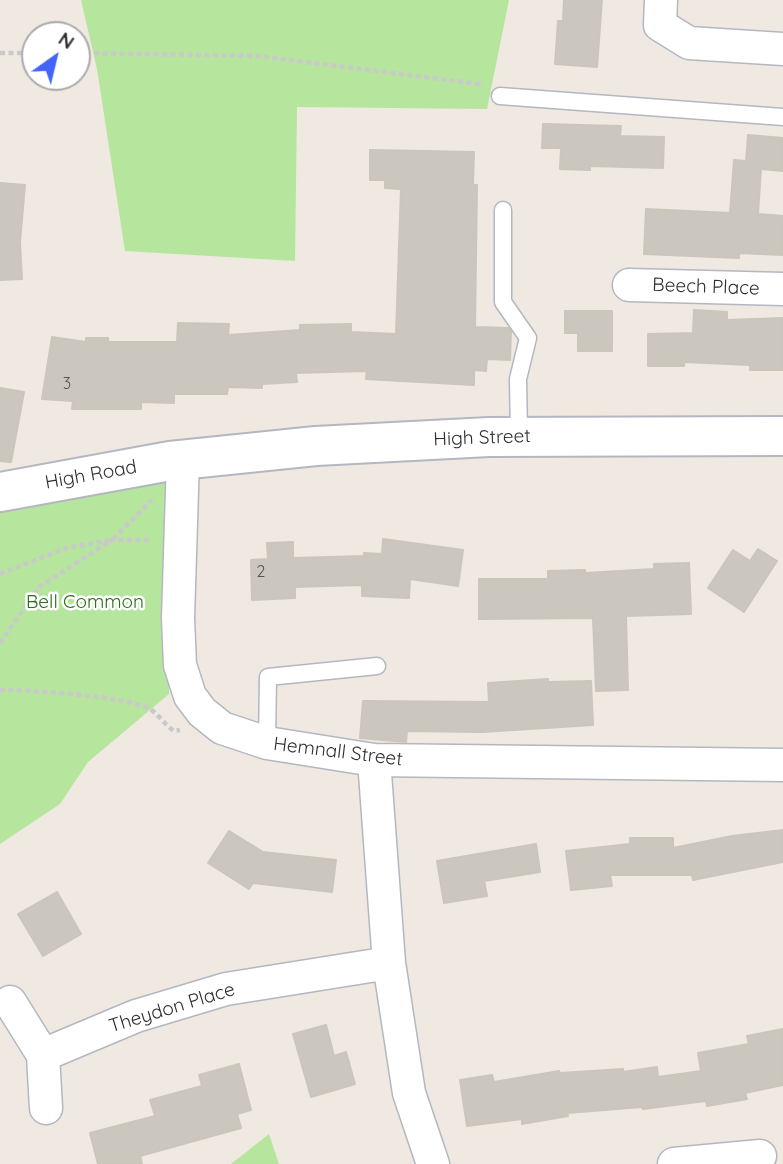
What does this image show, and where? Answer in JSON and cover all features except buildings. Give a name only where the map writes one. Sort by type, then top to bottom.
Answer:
[{"type":"main road","name":"High Street","points":[[176,460],[316,446],[519,437],[783,436]]},
{"type":"main road","name":"High Road","points":[[0,492],[176,460]]},
{"type":"street","points":[[661,0],[660,25],[689,43],[783,48]]},
{"type":"street","name":"Beech Place","points":[[629,285],[783,289]]},
{"type":"street","name":"Hemnall Street","points":[[176,460],[180,540],[180,665],[190,696],[202,712],[222,728],[267,743],[374,760],[783,765]]},
{"type":"street","points":[[374,760],[389,963],[409,1093],[433,1164]]},
{"type":"street","name":"Theydon Place","points":[[43,1055],[136,1016],[226,989],[389,963]]},
{"type":"street","points":[[10,1002],[43,1055],[46,1108]]},
{"type":"street","points":[[674,1164],[760,1156]]},
{"type":"lane","points":[[500,96],[783,117]]},
{"type":"lane","points":[[503,210],[503,302],[528,338],[518,379],[519,437]]},
{"type":"lane","points":[[267,743],[268,677],[377,666]]},
{"type":"path","points":[[0,53],[21,53]]},
{"type":"path","points":[[91,53],[258,56],[479,84],[489,94],[500,96]]},
{"type":"path","points":[[0,643],[39,587],[112,540],[171,479],[176,460]]},
{"type":"path","points":[[0,574],[66,548],[112,540],[180,540]]},
{"type":"path","points":[[0,690],[133,703],[151,710],[174,731],[183,729],[202,712]]},
{"type":"green space","points":[[81,0],[509,0],[487,109],[297,107],[295,261],[125,251],[91,43],[91,21],[86,21]]},
{"type":"green space","name":"Bell Common","points":[[171,479],[169,694],[88,762],[60,804],[0,844],[0,509]]},
{"type":"green space","points":[[269,1134],[279,1164],[231,1164]]}]
